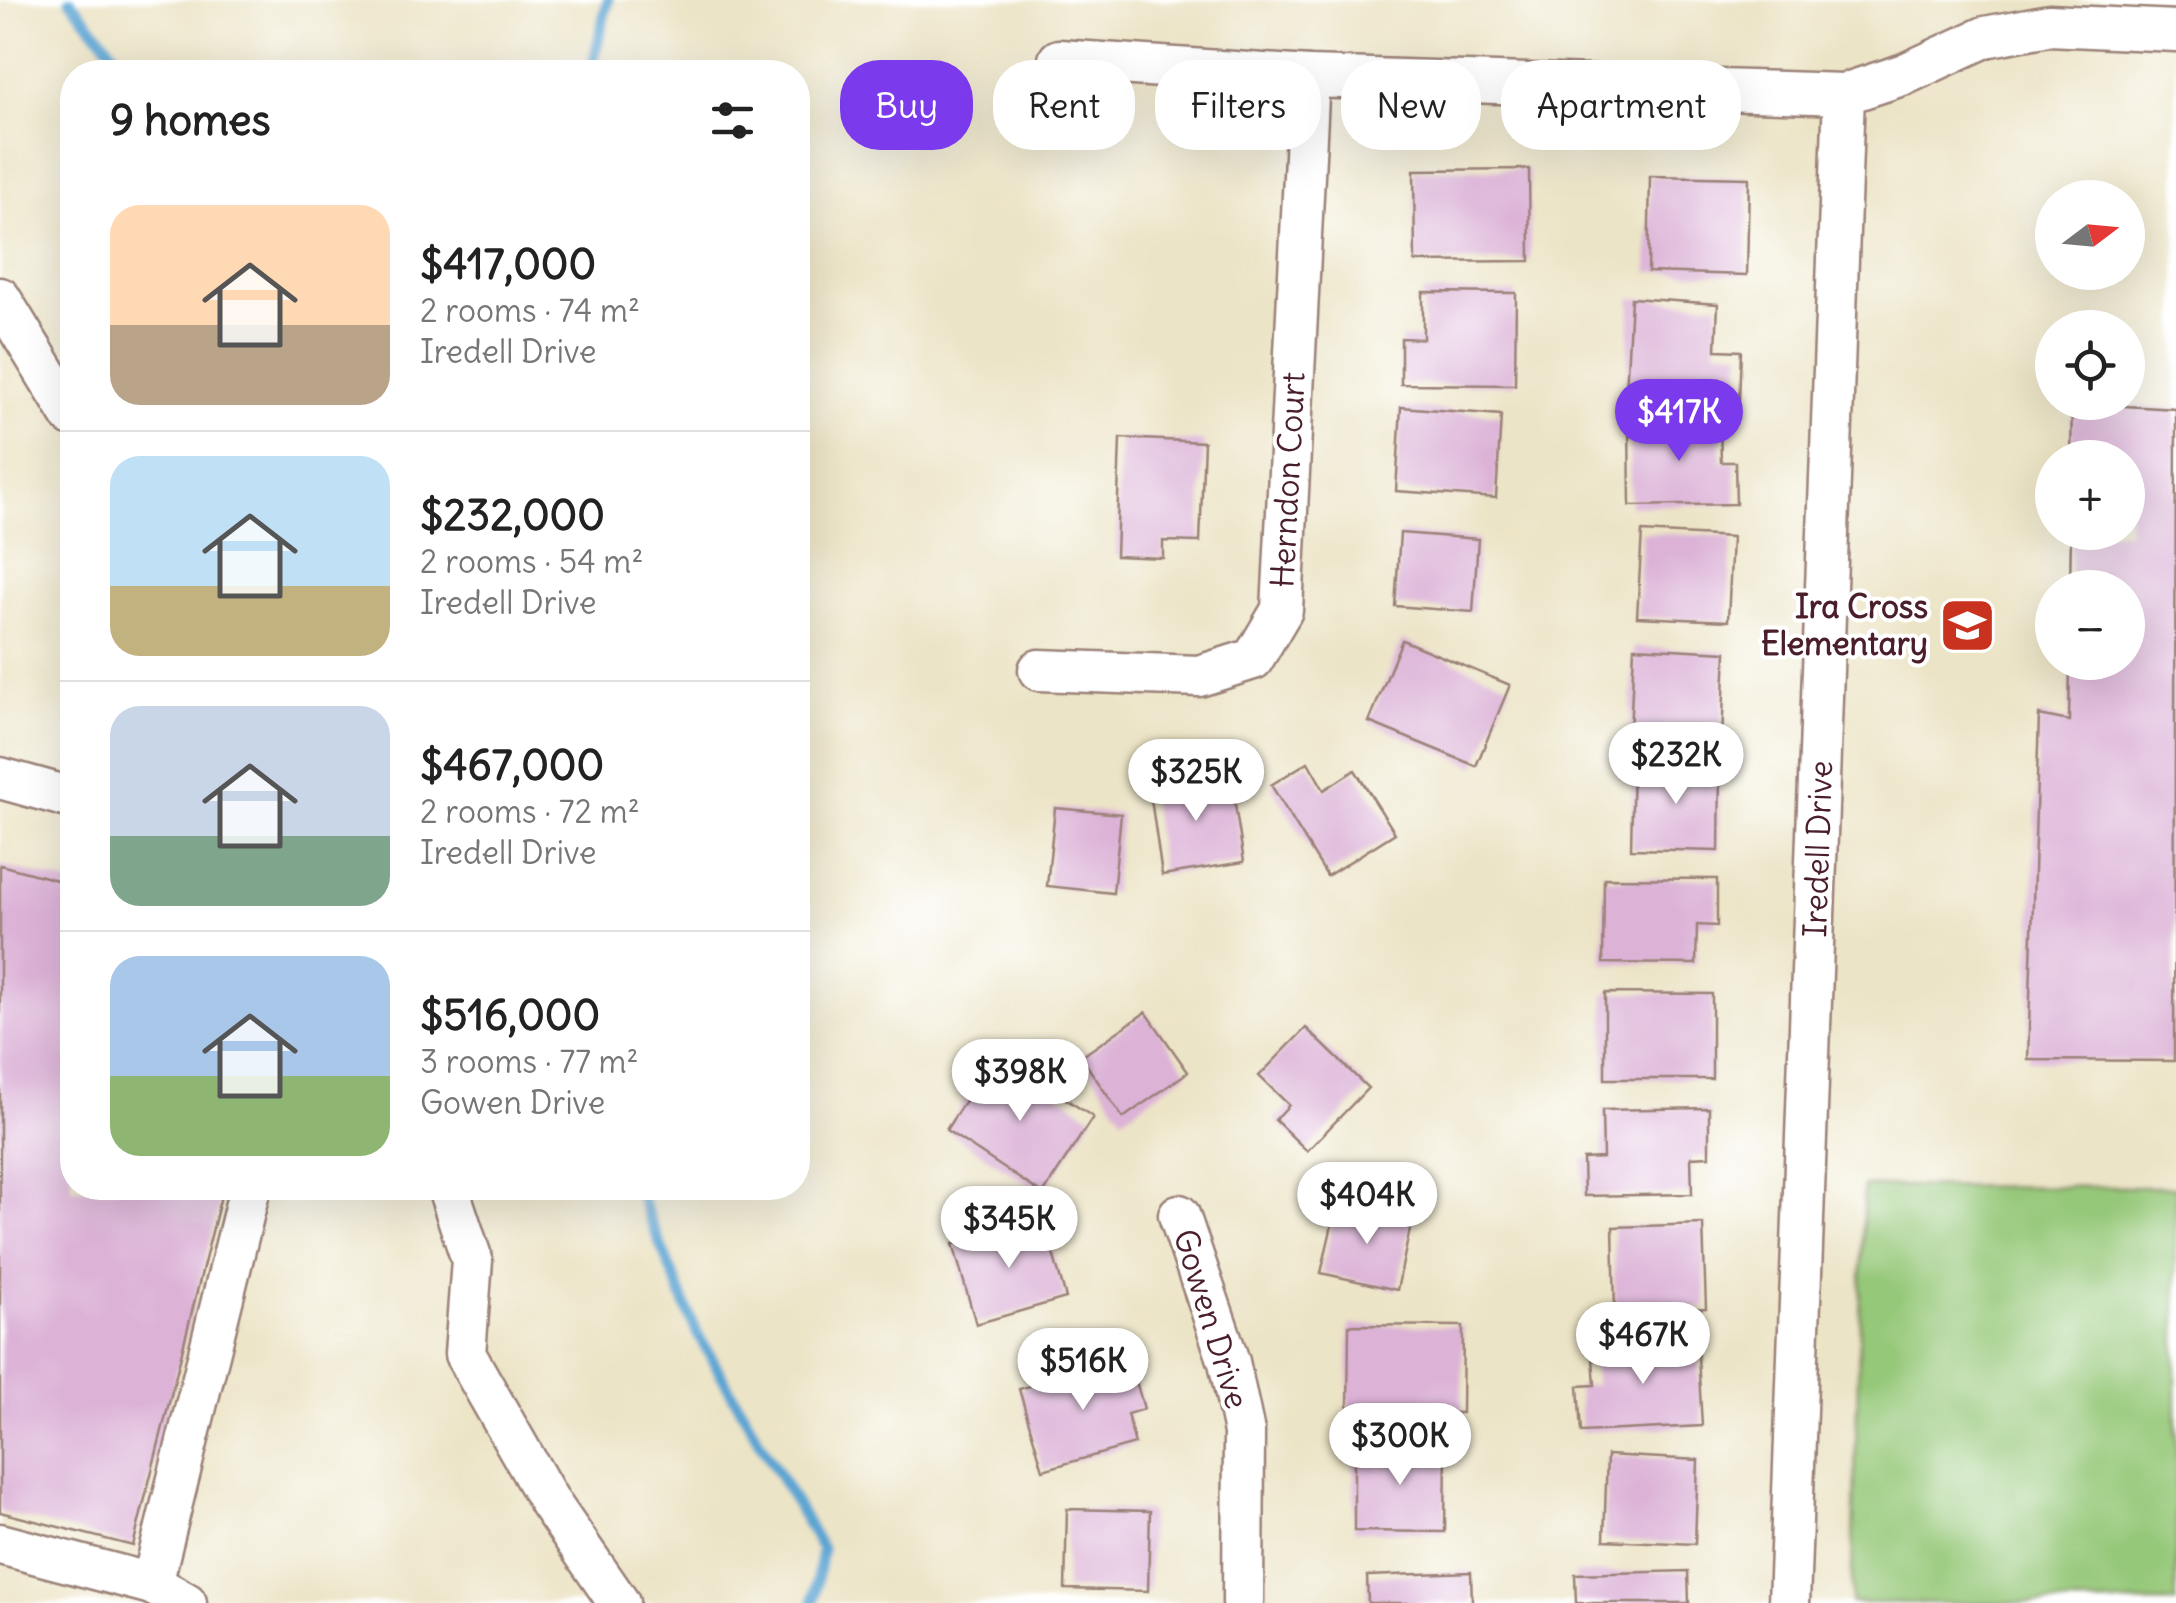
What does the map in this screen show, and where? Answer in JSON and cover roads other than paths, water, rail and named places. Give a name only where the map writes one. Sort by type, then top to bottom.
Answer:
[{"type":"street","points":[[1321,77],[1844,94],[1905,74],[1985,37],[2049,26],[2176,32]]},
{"type":"street","name":"Iredell Drive","points":[[1789,1603],[1844,94]]},
{"type":"street","name":"Herndon Court","points":[[1039,670],[1199,676],[1253,659],[1282,610],[1305,150]]},
{"type":"street","points":[[0,298],[60,396]]},
{"type":"street","points":[[0,778],[60,795]]},
{"type":"street","points":[[0,1544],[169,1594],[248,1200]]},
{"type":"street","points":[[452,1200],[472,1260],[464,1354],[550,1503],[619,1603]]},
{"type":"street","name":"Gowen Drive","points":[[1179,1215],[1229,1362],[1244,1432],[1242,1603]]},
{"type":"waterway","points":[[70,0],[120,60]]},
{"type":"waterway","points":[[594,60],[608,0]]},
{"type":"waterway","points":[[642,1200],[697,1333],[822,1549],[813,1603]]},
{"type":"place","name":"Ira Cross Elementary","points":[[1967,625]]}]
